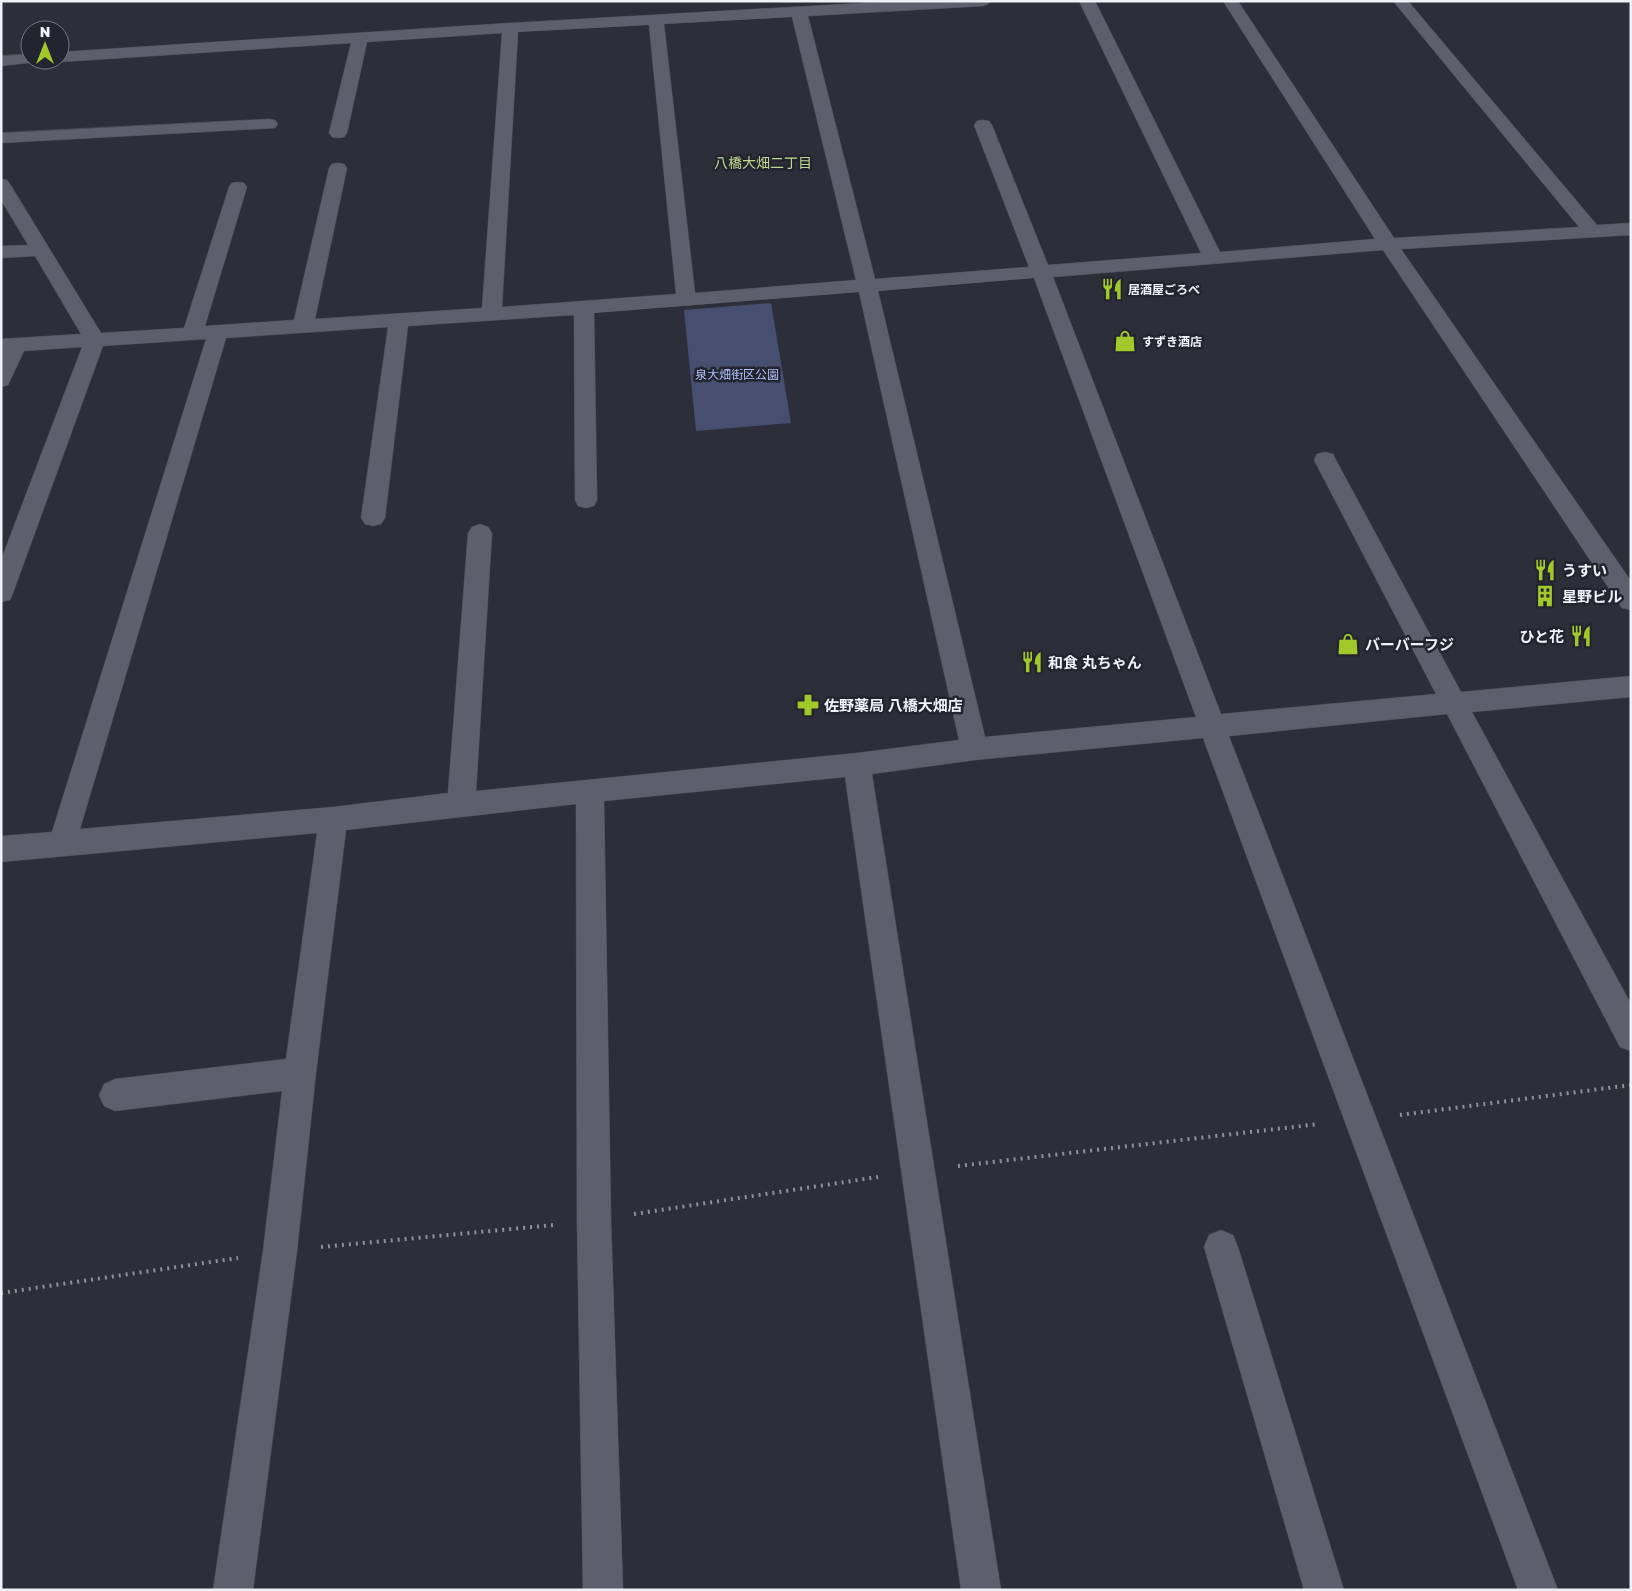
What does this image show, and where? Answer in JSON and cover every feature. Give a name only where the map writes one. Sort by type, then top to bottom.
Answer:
[{"type":"street","points":[[70,56],[510,28],[983,1]]},
{"type":"street","points":[[1087,1],[1213,257]]},
{"type":"street","points":[[1230,1],[1388,244],[1631,601]]},
{"type":"street","points":[[1400,1],[1592,232]]},
{"type":"street","points":[[799,12],[867,286],[975,748]]},
{"type":"street","points":[[656,20],[686,300]]},
{"type":"street","points":[[492,314],[510,28]]},
{"type":"street","points":[[338,134],[360,38]]},
{"type":"street","points":[[1,60],[20,59]]},
{"type":"street","points":[[1,138],[269,124]]},
{"type":"street","points":[[983,125],[1041,272],[1538,1590]]},
{"type":"street","points":[[303,327],[338,168]]},
{"type":"street","points":[[1,184],[95,340]]},
{"type":"street","points":[[192,335],[238,187]]},
{"type":"street","points":[[1,380],[9,346],[584,308],[1213,257],[1631,229]]},
{"type":"street","points":[[1,252],[42,250]]},
{"type":"street","points":[[584,308],[586,500]]},
{"type":"street","points":[[373,518],[399,321]]},
{"type":"street","points":[[62,844],[218,332]]},
{"type":"street","points":[[1,593],[95,340]]},
{"type":"street","points":[[1325,460],[1631,1036]]},
{"type":"street","points":[[461,804],[480,533]]},
{"type":"street","points":[[1,849],[332,819],[857,764],[975,748],[1454,701],[1631,686]]},
{"type":"street","points":[[857,764],[981,1590]]},
{"type":"street","points":[[590,792],[594,1221],[603,1590]]},
{"type":"street","points":[[233,1590],[280,1251],[332,819]]},
{"type":"street","points":[[115,1095],[300,1073]]},
{"type":"street","points":[[1221,1247],[1324,1590]]},
{"type":"path","points":[[1,1293],[280,1251],[594,1221],[918,1170],[1360,1120],[1631,1085]]},
{"type":"green space","name":"泉大畑街区公園","points":[[771,303],[791,423],[696,431],[684,310]]},
{"type":"place","name":"居酒屋ごろべ","points":[[1112,289]]},
{"type":"place","name":"すずき酒店","points":[[1125,341]]},
{"type":"place","name":"うすい","points":[[1545,570]]},
{"type":"place","name":"星野ビル","points":[[1545,596]]},
{"type":"place","name":"ひと花","points":[[1581,636]]},
{"type":"place","name":"バーバーフジ","points":[[1348,644]]},
{"type":"place","name":"和食 丸ちゃん","points":[[1032,662]]},
{"type":"place","name":"佐野薬局 八橋大畑店","points":[[808,705]]},
{"type":"district","name":"八橋大畑二丁目","points":[[763,162]]}]
